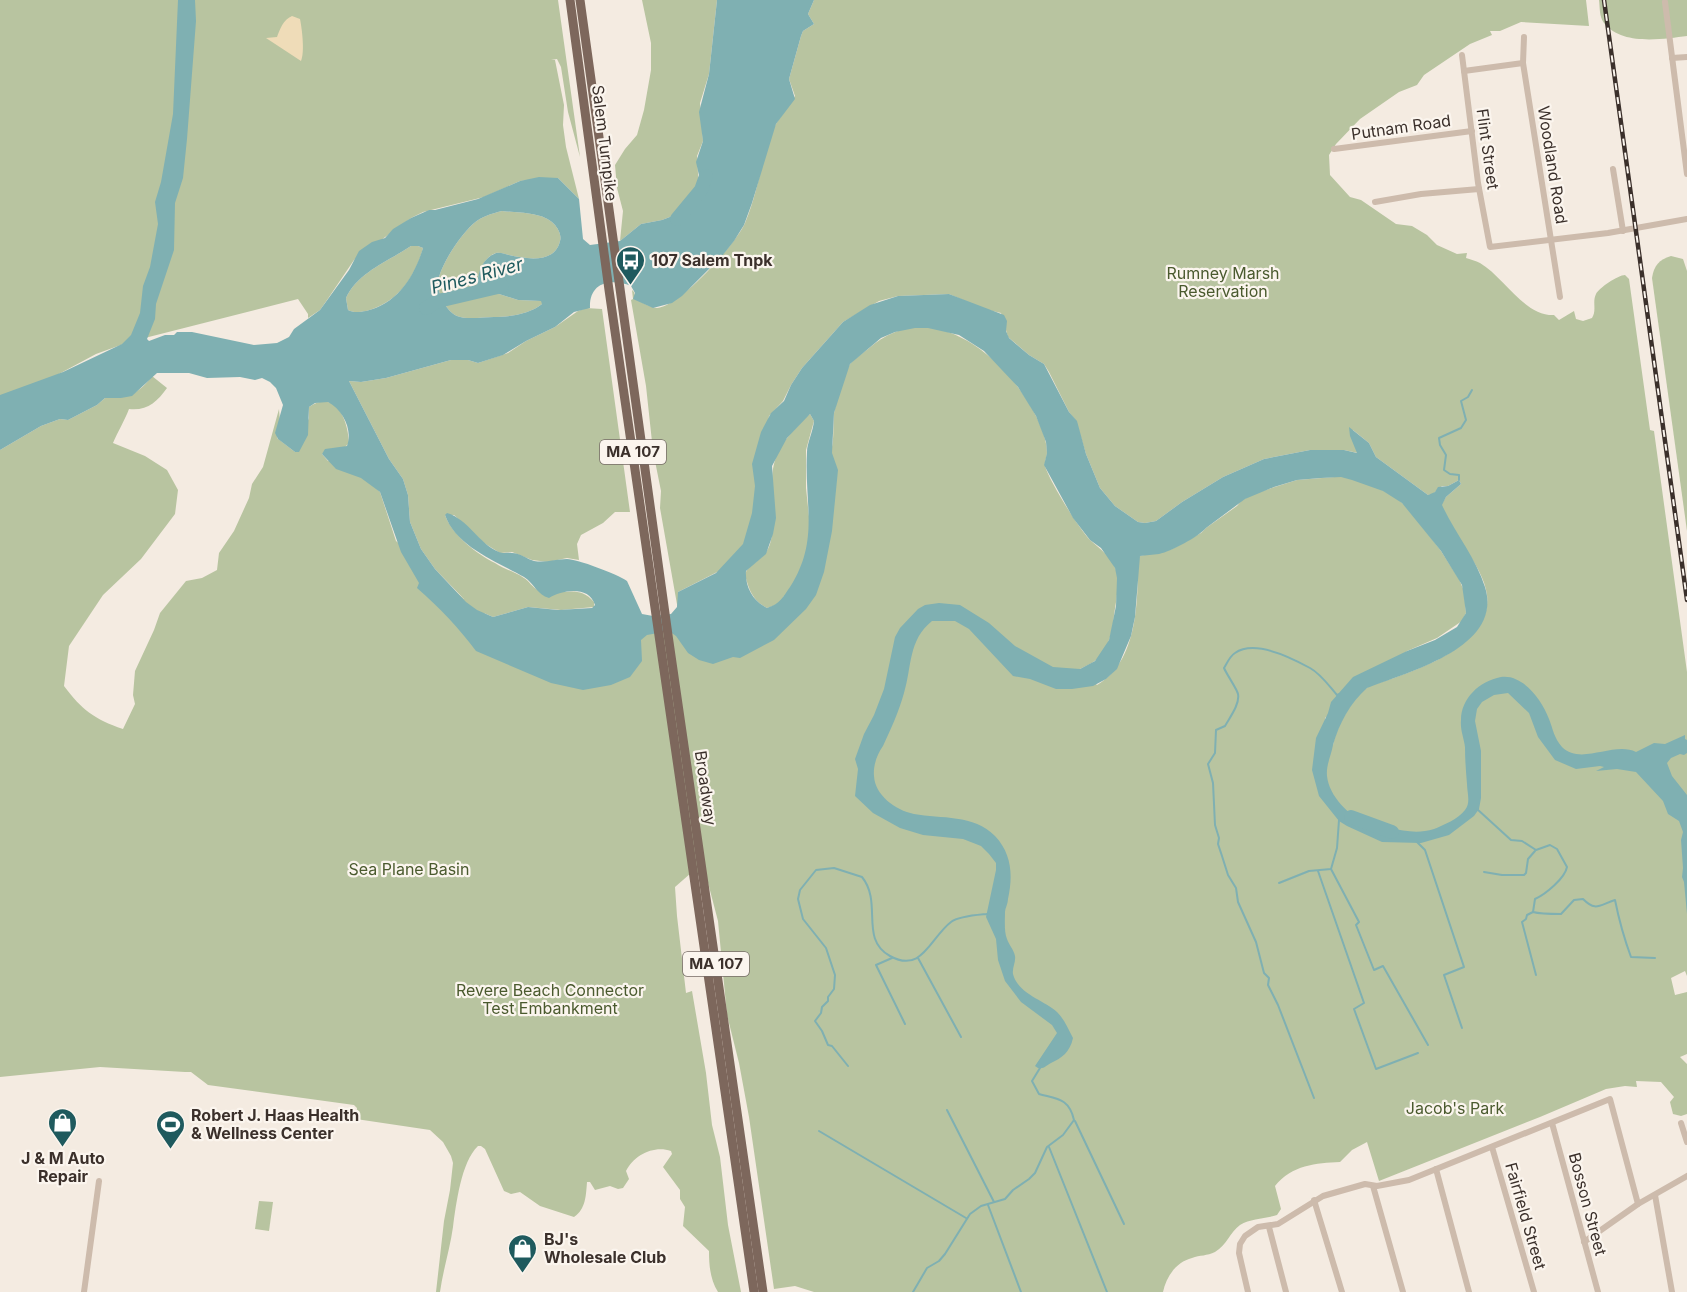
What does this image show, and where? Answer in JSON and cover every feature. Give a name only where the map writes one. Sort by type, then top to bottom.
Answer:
[{"type":"main road","name":"Salem Turnpike","points":[[570,0],[609,290]]},
{"type":"main road","name":"Salem Turnpike","points":[[580,0],[620,289]]},
{"type":"main road","name":"Broadway","points":[[620,289],[644,449],[660,614]]},
{"type":"main road","name":"Broadway","points":[[609,290],[660,614],[754,1292]]},
{"type":"main road","name":"Broadway","points":[[663,636],[763,1292]]},
{"type":"street","points":[[1665,3],[1683,116],[1687,174]]},
{"type":"street","name":"Woodland Road","points":[[1524,37],[1523,63],[1560,297]]},
{"type":"street","name":"Flint Street","points":[[1462,55],[1479,189],[1490,247],[1551,241]]},
{"type":"street","points":[[1672,58],[1687,57]]},
{"type":"street","points":[[1464,71],[1523,63]]},
{"type":"street","name":"Putnam Road","points":[[1334,149],[1472,131]]},
{"type":"street","points":[[1613,170],[1623,231]]},
{"type":"street","points":[[1375,202],[1421,194],[1479,189]]},
{"type":"street","points":[[1551,241],[1687,219]]},
{"type":"street","points":[[1248,1292],[1239,1253],[1240,1244],[1245,1236],[1258,1227],[1278,1224],[1323,1196],[1365,1184],[1373,1186],[1396,1184],[1610,1099],[1638,1204]]},
{"type":"street","name":"Bosson Street","points":[[1552,1123],[1598,1292]]},
{"type":"street","points":[[1681,1123],[1687,1142]]},
{"type":"street","name":"Fairfield Street","points":[[1492,1147],[1534,1292]]},
{"type":"street","points":[[1436,1169],[1469,1292]]},
{"type":"street","points":[[1584,1242],[1638,1204],[1687,1176]]},
{"type":"street","points":[[84,1292],[99,1180]]},
{"type":"street","points":[[1373,1186],[1403,1292]]},
{"type":"street","points":[[1655,1195],[1672,1292]]},
{"type":"street","points":[[1314,1200],[1342,1292]]},
{"type":"street","points":[[1269,1227],[1286,1292]]},
{"type":"green space","points":[[0,0],[558,0],[580,157],[568,112],[561,67],[557,59],[551,60],[555,60],[564,105],[563,125],[566,147],[579,199],[558,178],[520,181],[484,197],[423,212],[411,218],[354,260],[320,310],[308,318],[308,314],[298,299],[129,342],[96,354],[44,382],[0,398]]},
{"type":"green space","points":[[642,0],[717,0],[709,74],[700,103],[703,141],[697,156],[699,191],[696,200],[675,215],[641,224],[620,241],[623,211],[617,188],[615,165],[637,135],[651,70],[651,43]]},
{"type":"green space","points":[[814,0],[1586,0],[1589,26],[1521,22],[1500,31],[1490,31],[1492,35],[1470,44],[1424,75],[1417,85],[1399,92],[1360,119],[1336,144],[1329,155],[1330,175],[1350,197],[1361,200],[1396,224],[1412,226],[1427,235],[1437,245],[1457,254],[1467,253],[1466,258],[1489,269],[1524,303],[1543,314],[1554,315],[1559,320],[1574,311],[1576,319],[1583,321],[1592,318],[1598,291],[1618,277],[1625,275],[1629,279],[1650,430],[1654,431],[1687,672],[1687,976],[1685,971],[1671,978],[1675,995],[1687,992],[1687,1054],[1680,1057],[1687,1064],[1687,1114],[1681,1116],[1673,1114],[1670,1102],[1674,1097],[1661,1082],[1636,1081],[1637,1087],[1606,1089],[1379,1181],[1367,1142],[1352,1150],[1340,1162],[1305,1166],[1282,1179],[1275,1186],[1281,1209],[1277,1215],[1240,1225],[1215,1252],[1181,1263],[1169,1276],[1163,1292],[814,1292],[795,1286],[774,1289],[749,1117],[727,1015],[718,921],[707,879],[691,873],[675,887],[686,993],[692,991],[712,1125],[720,1157],[728,1225],[741,1292],[718,1292],[710,1272],[709,1251],[683,1226],[685,1207],[680,1199],[680,1190],[663,1167],[672,1154],[671,1151],[665,1149],[651,1150],[634,1160],[626,1171],[629,1179],[623,1188],[610,1186],[595,1190],[590,1182],[587,1182],[583,1206],[574,1217],[540,1206],[520,1192],[511,1194],[504,1191],[485,1149],[478,1146],[467,1162],[463,1173],[440,1292],[436,1292],[453,1163],[443,1142],[430,1130],[356,1119],[357,1108],[354,1105],[208,1085],[191,1072],[100,1067],[0,1077],[0,450],[41,426],[60,419],[68,420],[97,405],[105,398],[119,398],[132,394],[152,376],[167,388],[146,407],[129,409],[113,443],[145,456],[167,470],[178,490],[175,514],[141,559],[103,595],[69,646],[64,686],[89,713],[123,729],[135,704],[133,695],[135,671],[160,613],[186,581],[202,578],[217,570],[219,553],[234,531],[249,498],[252,484],[263,467],[279,409],[280,422],[277,438],[295,452],[309,418],[309,407],[318,402],[326,402],[333,404],[339,410],[346,425],[349,443],[344,448],[333,448],[322,454],[328,461],[361,461],[368,481],[380,492],[396,541],[464,599],[435,569],[421,549],[410,522],[408,495],[403,479],[389,459],[349,381],[361,382],[386,378],[451,360],[468,360],[478,363],[508,353],[586,308],[602,309],[630,512],[615,512],[603,523],[581,535],[577,544],[579,560],[567,558],[548,562],[532,560],[512,552],[500,553],[484,543],[454,515],[445,515],[453,530],[473,549],[524,578],[536,589],[545,592],[581,593],[594,602],[594,607],[561,610],[528,607],[493,617],[484,613],[505,629],[680,619],[713,646],[788,603],[784,596],[780,602],[772,606],[767,608],[762,605],[752,594],[745,575],[749,567],[768,550],[770,544],[774,513],[773,472],[782,445],[810,414],[814,421],[806,450],[806,488],[810,526],[832,447],[836,405],[850,364],[892,333],[917,327],[942,330],[965,340],[987,355],[1007,374],[1024,395],[1039,422],[1047,449],[1045,466],[1058,493],[1085,534],[1114,565],[1118,587],[1109,640],[1100,656],[1080,669],[1097,685],[1111,675],[1128,646],[1136,611],[1138,558],[1172,549],[1201,533],[1242,500],[1297,480],[1347,476],[1379,488],[1399,500],[1410,510],[1441,551],[1464,591],[1466,613],[1462,621],[1437,638],[1407,651],[1325,718],[1333,745],[1346,713],[1362,691],[1440,659],[1456,649],[1480,626],[1486,611],[1487,595],[1484,583],[1441,505],[1446,497],[1461,484],[1459,480],[1448,486],[1442,486],[1433,494],[1428,495],[1376,457],[1369,443],[1353,430],[1358,453],[1344,450],[1310,450],[1264,459],[1223,477],[1156,521],[1138,522],[1115,506],[1100,488],[1076,421],[1044,364],[1029,355],[1008,337],[1001,313],[984,309],[949,294],[898,296],[879,301],[843,322],[802,368],[783,401],[769,416],[751,540],[723,569],[678,592],[678,610],[660,508],[661,491],[631,300],[633,299],[632,290],[636,299],[649,306],[657,308],[667,305],[706,273],[740,233],[753,202],[773,130],[795,96],[789,79],[803,31],[814,24],[808,14]]},
{"type":"green space","points":[[1599,0],[1687,0],[1687,36],[1643,39],[1621,35],[1602,21]]},
{"type":"green space","points":[[502,211],[530,214],[549,220],[558,230],[560,241],[557,248],[546,257],[523,258],[499,253],[491,255],[482,267],[477,287],[518,300],[542,301],[542,304],[525,313],[513,316],[470,318],[457,316],[442,299],[438,288],[441,270],[453,249],[473,224],[483,217]]},
{"type":"green space","points":[[411,246],[423,248],[410,279],[403,288],[387,302],[377,307],[366,311],[348,310],[346,298],[358,281]]},
{"type":"green space","points":[[1671,256],[1683,259],[1687,271],[1687,531],[1652,278],[1658,264]]},
{"type":"green space","points":[[259,1201],[273,1202],[269,1231],[255,1229]]},
{"type":"sand","points":[[292,16],[300,19],[303,46],[301,61],[266,38],[277,37],[284,22]]},
{"type":"water","points":[[178,0],[195,0],[196,21],[187,139],[183,178],[175,203],[174,250],[156,304],[155,319],[147,339],[149,341],[165,335],[174,335],[177,332],[192,332],[254,345],[277,343],[289,337],[294,329],[320,310],[349,270],[359,251],[372,242],[385,238],[393,229],[411,218],[429,210],[478,199],[520,181],[539,177],[558,178],[579,199],[583,239],[590,245],[620,241],[641,224],[675,215],[696,200],[699,191],[700,180],[696,162],[703,141],[699,112],[709,74],[717,0],[814,0],[808,14],[814,24],[803,31],[789,79],[795,99],[776,124],[744,225],[722,256],[682,296],[672,303],[653,308],[633,299],[635,293],[631,286],[616,282],[603,284],[593,292],[590,308],[574,312],[555,327],[503,355],[478,363],[468,360],[451,360],[386,378],[361,382],[349,381],[389,459],[403,479],[408,495],[410,522],[421,549],[435,569],[466,602],[493,617],[528,607],[558,610],[592,608],[595,605],[587,594],[581,592],[568,591],[549,598],[538,592],[524,577],[468,545],[450,526],[445,515],[447,513],[461,520],[485,543],[499,552],[515,553],[538,561],[572,560],[597,567],[627,581],[642,614],[653,616],[671,614],[677,607],[678,592],[716,573],[743,544],[752,513],[755,486],[752,464],[761,432],[771,413],[784,401],[802,368],[843,322],[870,305],[898,296],[949,294],[1004,315],[1009,338],[1044,364],[1069,412],[1077,421],[1086,454],[1100,488],[1115,506],[1138,522],[1156,521],[1223,477],[1264,459],[1310,450],[1344,450],[1357,453],[1349,427],[1369,443],[1376,457],[1428,495],[1435,492],[1438,487],[1448,486],[1459,480],[1461,484],[1446,497],[1442,505],[1485,587],[1487,608],[1480,626],[1467,642],[1448,654],[1427,665],[1367,688],[1355,700],[1338,729],[1328,764],[1327,776],[1332,791],[1347,811],[1372,826],[1422,831],[1434,829],[1455,819],[1465,810],[1468,801],[1465,747],[1461,724],[1464,705],[1473,692],[1485,682],[1501,677],[1517,680],[1531,690],[1546,712],[1557,740],[1570,752],[1588,754],[1627,749],[1636,752],[1654,743],[1665,744],[1685,735],[1687,753],[1671,758],[1667,763],[1672,776],[1687,795],[1687,914],[1682,877],[1681,840],[1683,832],[1679,821],[1668,814],[1663,801],[1636,772],[1617,769],[1596,771],[1604,767],[1600,766],[1576,769],[1555,760],[1538,737],[1529,713],[1508,693],[1494,695],[1482,702],[1477,709],[1475,721],[1481,751],[1479,809],[1474,816],[1449,835],[1421,843],[1382,842],[1339,821],[1319,796],[1312,770],[1316,738],[1331,702],[1353,677],[1435,640],[1457,627],[1466,613],[1462,585],[1441,551],[1402,503],[1383,491],[1341,477],[1297,480],[1245,499],[1177,547],[1159,554],[1140,556],[1135,617],[1131,636],[1117,669],[1106,679],[1093,686],[1056,689],[1030,679],[1013,676],[969,629],[955,621],[932,621],[924,628],[915,645],[900,706],[876,760],[875,783],[887,801],[900,809],[914,814],[957,819],[977,824],[987,829],[1001,843],[1008,858],[1011,874],[1008,903],[1005,910],[1005,929],[1015,956],[1013,974],[1020,987],[1057,1012],[1073,1038],[1068,1051],[1062,1057],[1044,1068],[1038,1068],[1035,1066],[1057,1033],[1052,1025],[1021,1002],[1005,981],[998,960],[996,939],[986,917],[996,863],[981,846],[963,839],[923,835],[900,828],[873,813],[855,796],[858,769],[855,759],[884,689],[895,637],[900,628],[918,609],[925,605],[939,603],[960,605],[989,623],[1015,646],[1053,667],[1080,669],[1095,661],[1109,640],[1116,606],[1115,568],[1101,548],[1090,540],[1073,518],[1044,465],[1047,453],[1046,442],[1036,416],[1018,387],[984,351],[959,335],[928,328],[915,328],[895,332],[881,338],[850,364],[834,413],[832,453],[838,470],[832,531],[824,572],[816,595],[806,609],[774,640],[740,658],[733,657],[713,664],[699,660],[688,653],[676,636],[669,631],[647,635],[641,640],[642,661],[630,677],[611,685],[583,690],[551,683],[476,651],[463,634],[417,588],[419,583],[401,552],[380,492],[361,478],[336,469],[322,454],[325,449],[347,446],[349,440],[348,427],[342,415],[328,402],[315,403],[309,407],[308,435],[299,452],[295,452],[278,439],[275,433],[283,405],[276,388],[270,382],[262,378],[255,380],[240,377],[207,378],[189,373],[157,373],[132,396],[105,398],[97,405],[68,420],[60,419],[41,426],[0,450],[0,395],[63,372],[122,344],[131,335],[140,313],[143,286],[150,267],[158,224],[155,202],[161,182],[173,114]],"holes":[[[502,211],[530,214],[549,220],[558,230],[560,241],[557,248],[546,257],[523,258],[496,253],[481,267],[477,287],[518,300],[541,301],[542,304],[525,313],[513,316],[470,318],[457,316],[442,299],[438,288],[441,270],[453,249],[473,224],[483,217]],[[411,246],[423,248],[414,271],[395,296],[377,308],[359,312],[348,310],[346,298],[351,289],[375,268]],[[810,414],[814,421],[807,452],[809,521],[805,553],[790,587],[778,602],[767,608],[751,593],[746,571],[766,554],[773,534],[776,518],[772,466],[787,438]]]},
{"type":"waterway","name":"Pines River","points":[[677,219],[701,190],[706,176]]},
{"type":"waterway","name":"Pines River","points":[[426,308],[438,301],[502,286]]},
{"type":"waterway","points":[[1459,480],[1459,475],[1450,474],[1444,470],[1446,455],[1439,438],[1461,428],[1466,420],[1461,401],[1468,397],[1472,390]]},
{"type":"waterway","points":[[1314,1098],[1268,985],[1269,978],[1264,973],[1256,942],[1238,902],[1236,888],[1228,875],[1218,844],[1213,783],[1208,764],[1215,753],[1216,730],[1225,726],[1238,702],[1237,692],[1224,668],[1235,653],[1253,648],[1284,655],[1314,671],[1337,695],[1340,694]]},
{"type":"waterway","points":[[1477,809],[1511,840],[1522,841],[1536,850],[1550,845],[1557,849],[1567,867],[1563,876],[1535,899],[1533,912],[1561,914],[1574,900],[1583,899],[1595,906],[1615,900],[1631,957],[1655,958]]},
{"type":"waterway","points":[[1351,817],[1392,832]]},
{"type":"waterway","points":[[1279,883],[1309,871],[1331,869],[1337,848],[1339,820]]},
{"type":"waterway","points":[[1416,841],[1425,850],[1464,967],[1444,975],[1462,1028]]},
{"type":"waterway","points":[[1484,872],[1524,875],[1528,859],[1535,851]]},
{"type":"waterway","points":[[848,1066],[832,1046],[828,1045],[815,1021],[834,989],[835,975],[826,948],[803,919],[798,899],[800,890],[816,870],[834,868],[862,877],[871,898],[876,940],[881,949],[901,960],[910,961],[925,952],[954,920],[987,914]]},
{"type":"waterway","points":[[1331,869],[1359,922],[1356,925],[1374,970],[1383,966],[1428,1045]]},
{"type":"waterway","points":[[1318,871],[1364,1003],[1354,1009],[1376,1069],[1418,1053]]},
{"type":"waterway","points":[[1533,912],[1527,915],[1522,922],[1536,975]]},
{"type":"waterway","points":[[892,958],[876,965],[905,1024]]},
{"type":"waterway","points":[[918,958],[961,1037]]},
{"type":"waterway","points":[[913,1292],[927,1268],[939,1261],[945,1254],[970,1214],[981,1206],[1005,1199],[1029,1179],[1035,1173],[1047,1147],[1063,1135],[1074,1120],[1065,1103],[1039,1094],[1032,1081],[1040,1068]]},
{"type":"waterway","points":[[947,1110],[994,1202]]},
{"type":"waterway","points":[[1075,1121],[1124,1224]]},
{"type":"waterway","points":[[819,1131],[966,1218]]},
{"type":"waterway","points":[[1049,1147],[1107,1292]]},
{"type":"waterway","points":[[988,1205],[1021,1292]]},
{"type":"railway","points":[[1604,0],[1687,600]]},
{"type":"place","name":"107 Salem Tnpk","points":[[630,286]]},
{"type":"place","name":"J & M Auto Repair","points":[[63,1148]]},
{"type":"place","name":"Robert J. Haas Health & Wellness Center","points":[[170,1150]]},
{"type":"place","name":"BJ's Wholesale Club","points":[[523,1274]]},
{"type":"park label","name":"Rumney Marsh Reservation","points":[[1223,282]]},
{"type":"park label","name":"Sea Plane Basin","points":[[409,869]]},
{"type":"park label","name":"Revere Beach Connector Test Embankment","points":[[550,999]]},
{"type":"park label","name":"Jacob's Park","points":[[1455,1108]]}]
